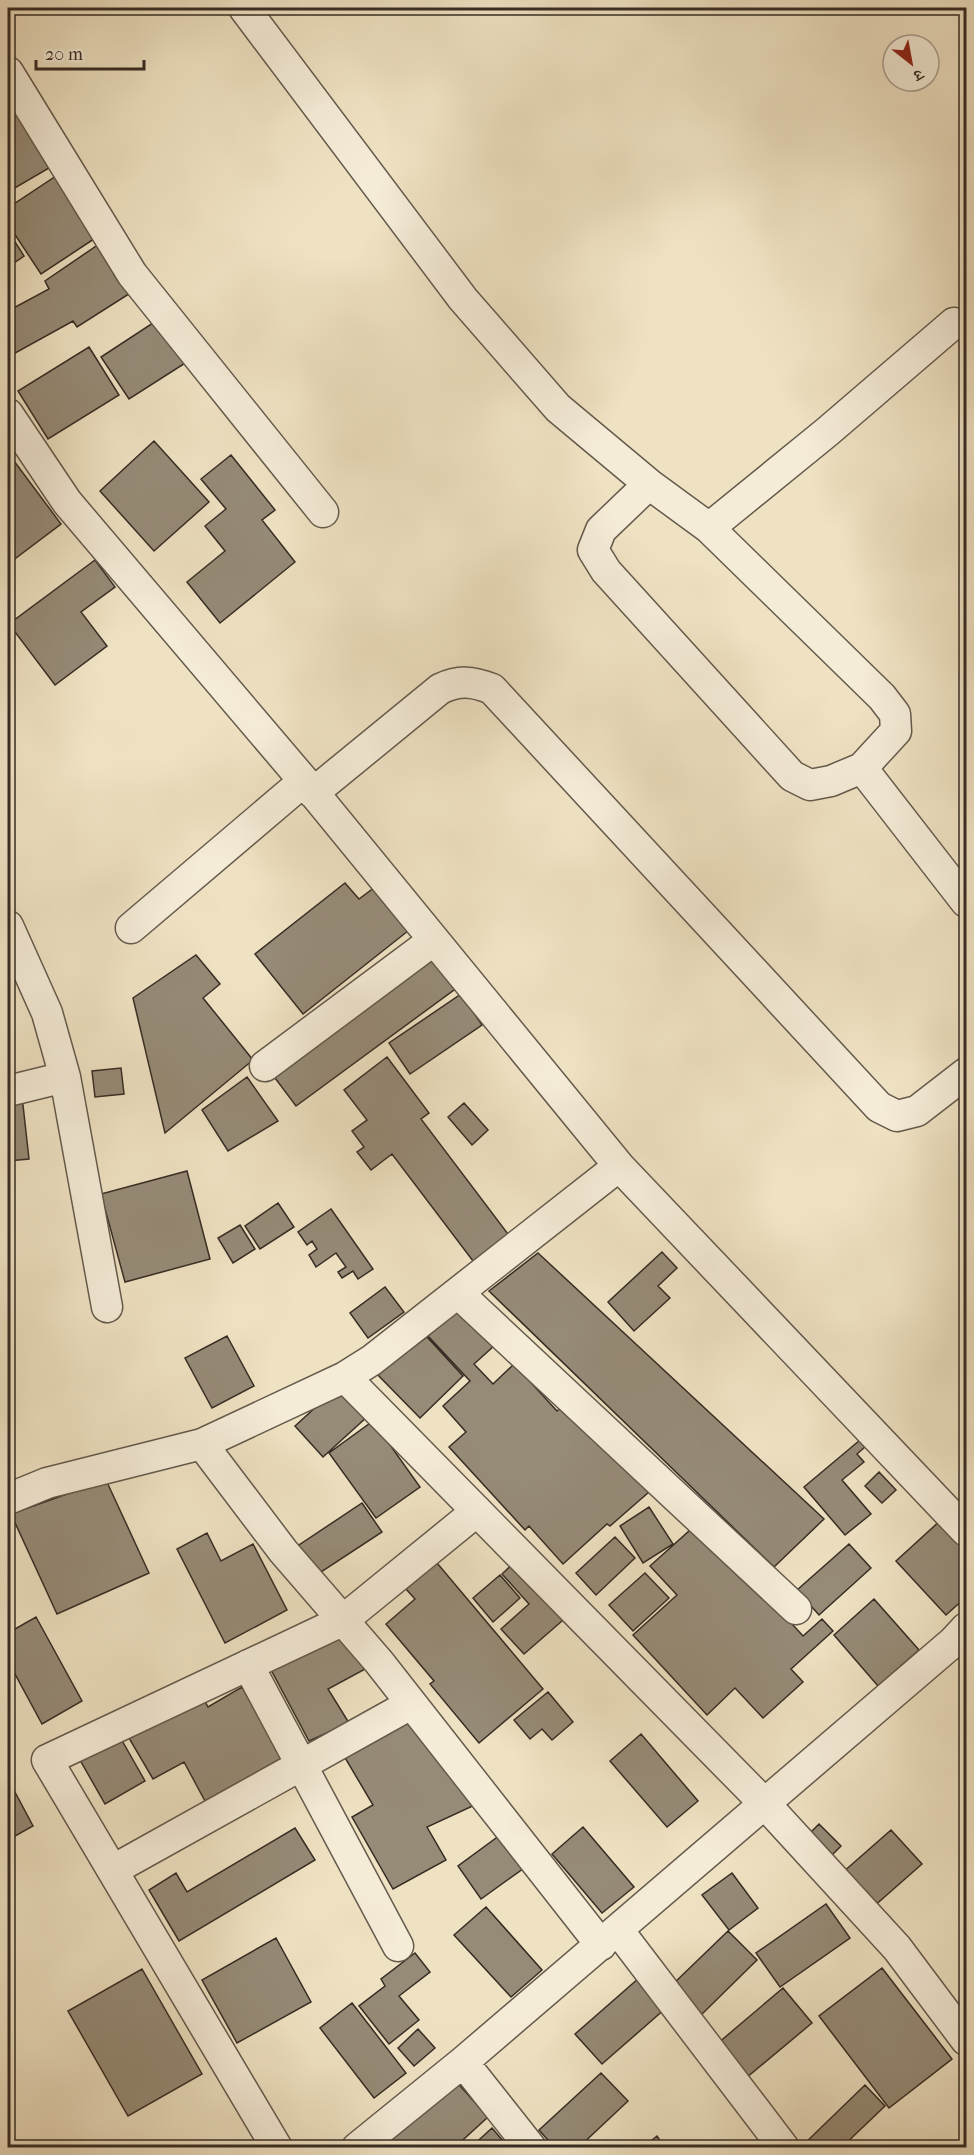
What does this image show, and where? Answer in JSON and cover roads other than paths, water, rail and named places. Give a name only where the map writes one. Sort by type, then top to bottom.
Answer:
[{"type":"street","points":[[244,8],[463,299],[558,408],[649,484],[709,528],[882,697],[895,714],[896,731],[862,768],[831,781],[810,785],[792,776],[606,570],[594,550],[601,530],[649,484]]},
{"type":"street","points":[[8,72],[132,274],[323,512]]},
{"type":"street","points":[[709,528],[827,432],[954,323]]},
{"type":"street","points":[[8,414],[67,502],[308,787],[619,1166],[966,1531]]},
{"type":"street","points":[[131,928],[308,787],[440,688],[456,681],[476,682],[492,688],[879,1107],[897,1116],[917,1111],[966,1073]]},
{"type":"street","points":[[862,768],[966,902]]},
{"type":"street","points":[[8,926],[47,1013],[65,1077],[107,1307]]},
{"type":"street","points":[[265,1066],[434,940]]},
{"type":"street","points":[[8,1091],[65,1077]]},
{"type":"street","points":[[8,1499],[47,1483],[202,1444],[345,1377],[372,1360],[619,1166]]},
{"type":"street","points":[[458,1293],[796,1609]]},
{"type":"street","points":[[345,1377],[765,1803],[897,1948],[966,2040]]},
{"type":"street","points":[[202,1444],[283,1551],[784,2148]]},
{"type":"street","points":[[278,2148],[47,1760],[342,1621],[477,1511]]},
{"type":"street","points":[[357,2148],[610,1938],[765,1803],[962,1643]]},
{"type":"street","points":[[248,1665],[398,1946]]},
{"type":"street","points":[[113,1870],[411,1704]]},
{"type":"street","points":[[463,2062],[531,2148]]}]
